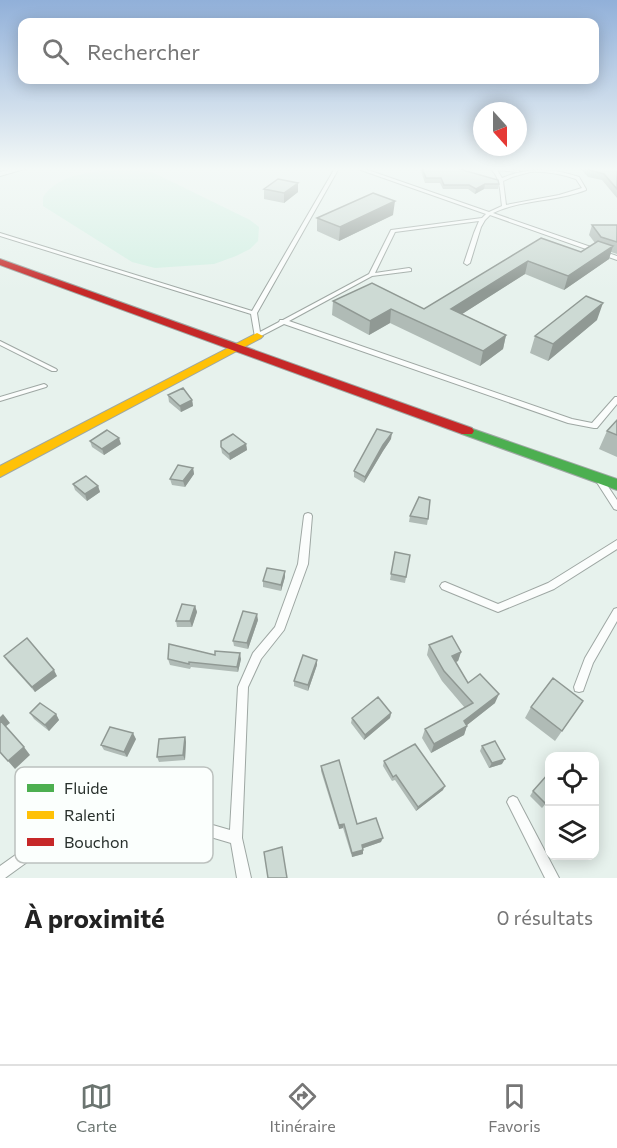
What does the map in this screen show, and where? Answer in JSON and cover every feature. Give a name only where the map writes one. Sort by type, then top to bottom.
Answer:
[{"type":"street","points":[[0,262],[617,484]]},
{"type":"street","points":[[0,472],[257,336]]},
{"type":"lane","points":[[314,209],[254,313],[257,336],[371,275],[409,270]]},
{"type":"lane","points":[[478,209],[617,258]]},
{"type":"lane","points":[[371,275],[393,231],[483,219],[500,209]]},
{"type":"lane","points":[[467,263],[483,219]]},
{"type":"lane","points":[[0,234],[254,313]]},
{"type":"lane","points":[[282,321],[571,421],[594,426],[617,399]]},
{"type":"lane","points":[[0,343],[54,370]]},
{"type":"lane","points":[[0,399],[44,386]]},
{"type":"lane","points":[[597,477],[617,507]]},
{"type":"lane","points":[[244,878],[236,838],[243,687],[257,656],[279,630],[303,564],[308,516]]},
{"type":"lane","points":[[445,586],[498,608],[551,586],[617,544]]},
{"type":"lane","points":[[579,687],[589,661],[617,612]]},
{"type":"lane","points":[[513,802],[552,878]]},
{"type":"lane","points":[[213,831],[236,838]]},
{"type":"lane","points":[[0,874],[15,863]]},
{"type":"green space","points":[[48,209],[227,209],[259,227],[258,241],[250,249],[214,264],[155,268],[132,262]]},
{"type":"building","points":[[337,209],[378,209],[340,227],[317,218]]},
{"type":"building","points":[[592,225],[617,225],[617,242],[601,237]]},
{"type":"building","points":[[541,238],[581,252],[598,241],[613,246],[568,276],[528,261],[451,309],[506,335],[483,351],[391,309],[370,321],[333,301],[372,283],[424,309]]},
{"type":"building","points":[[586,296],[603,303],[553,344],[535,336]]},
{"type":"building","points":[[183,388],[192,400],[180,406],[168,395]]},
{"type":"building","points":[[617,420],[617,435],[607,431]]},
{"type":"building","points":[[377,429],[392,433],[365,477],[354,471]]},
{"type":"building","points":[[107,430],[119,438],[102,449],[90,441]]},
{"type":"building","points":[[233,434],[246,444],[229,454],[221,447],[221,441]]},
{"type":"building","points":[[178,465],[193,468],[183,481],[170,479]]},
{"type":"building","points":[[86,476],[98,486],[85,494],[73,484]]},
{"type":"building","points":[[419,497],[430,500],[428,519],[410,516]]},
{"type":"building","points":[[395,552],[410,555],[406,577],[391,574]]},
{"type":"building","points":[[267,568],[285,571],[281,585],[263,581]]},
{"type":"building","points":[[182,604],[195,606],[190,621],[176,621]]},
{"type":"building","points":[[243,611],[257,614],[247,643],[233,641]]},
{"type":"building","points":[[452,636],[461,652],[452,656],[468,683],[480,674],[499,694],[464,721],[467,726],[434,744],[425,729],[473,703],[444,671],[429,645]]},
{"type":"building","points":[[27,638],[54,670],[32,687],[4,656]]},
{"type":"building","points":[[169,644],[215,655],[215,651],[240,653],[237,667],[189,662],[189,664],[168,659]]},
{"type":"building","points":[[303,655],[317,660],[308,685],[294,681]]},
{"type":"building","points":[[553,678],[583,701],[562,731],[531,707]]},
{"type":"building","points":[[378,697],[391,713],[365,735],[352,718]]},
{"type":"building","points":[[40,703],[56,714],[45,725],[30,713]]},
{"type":"building","points":[[0,720],[24,747],[8,761],[0,752]]},
{"type":"building","points":[[110,727],[133,733],[124,752],[101,745]]},
{"type":"building","points":[[185,737],[183,755],[157,757],[159,739]]},
{"type":"building","points":[[495,741],[505,759],[492,763],[482,746]]},
{"type":"building","points":[[415,744],[445,786],[418,807],[396,775],[393,777],[384,761]]},
{"type":"building","points":[[339,760],[357,824],[376,818],[383,838],[362,845],[363,850],[352,853],[344,824],[339,825],[321,766]]},
{"type":"building","points":[[545,777],[545,803],[533,791]]},
{"type":"building","points":[[282,847],[287,878],[268,878],[264,852]]},
{"type":"traffic: fast","points":[[467,431],[617,485]]},
{"type":"traffic: slow","points":[[0,472],[257,336]]},
{"type":"traffic: jam","points":[[0,262],[467,431]]}]
